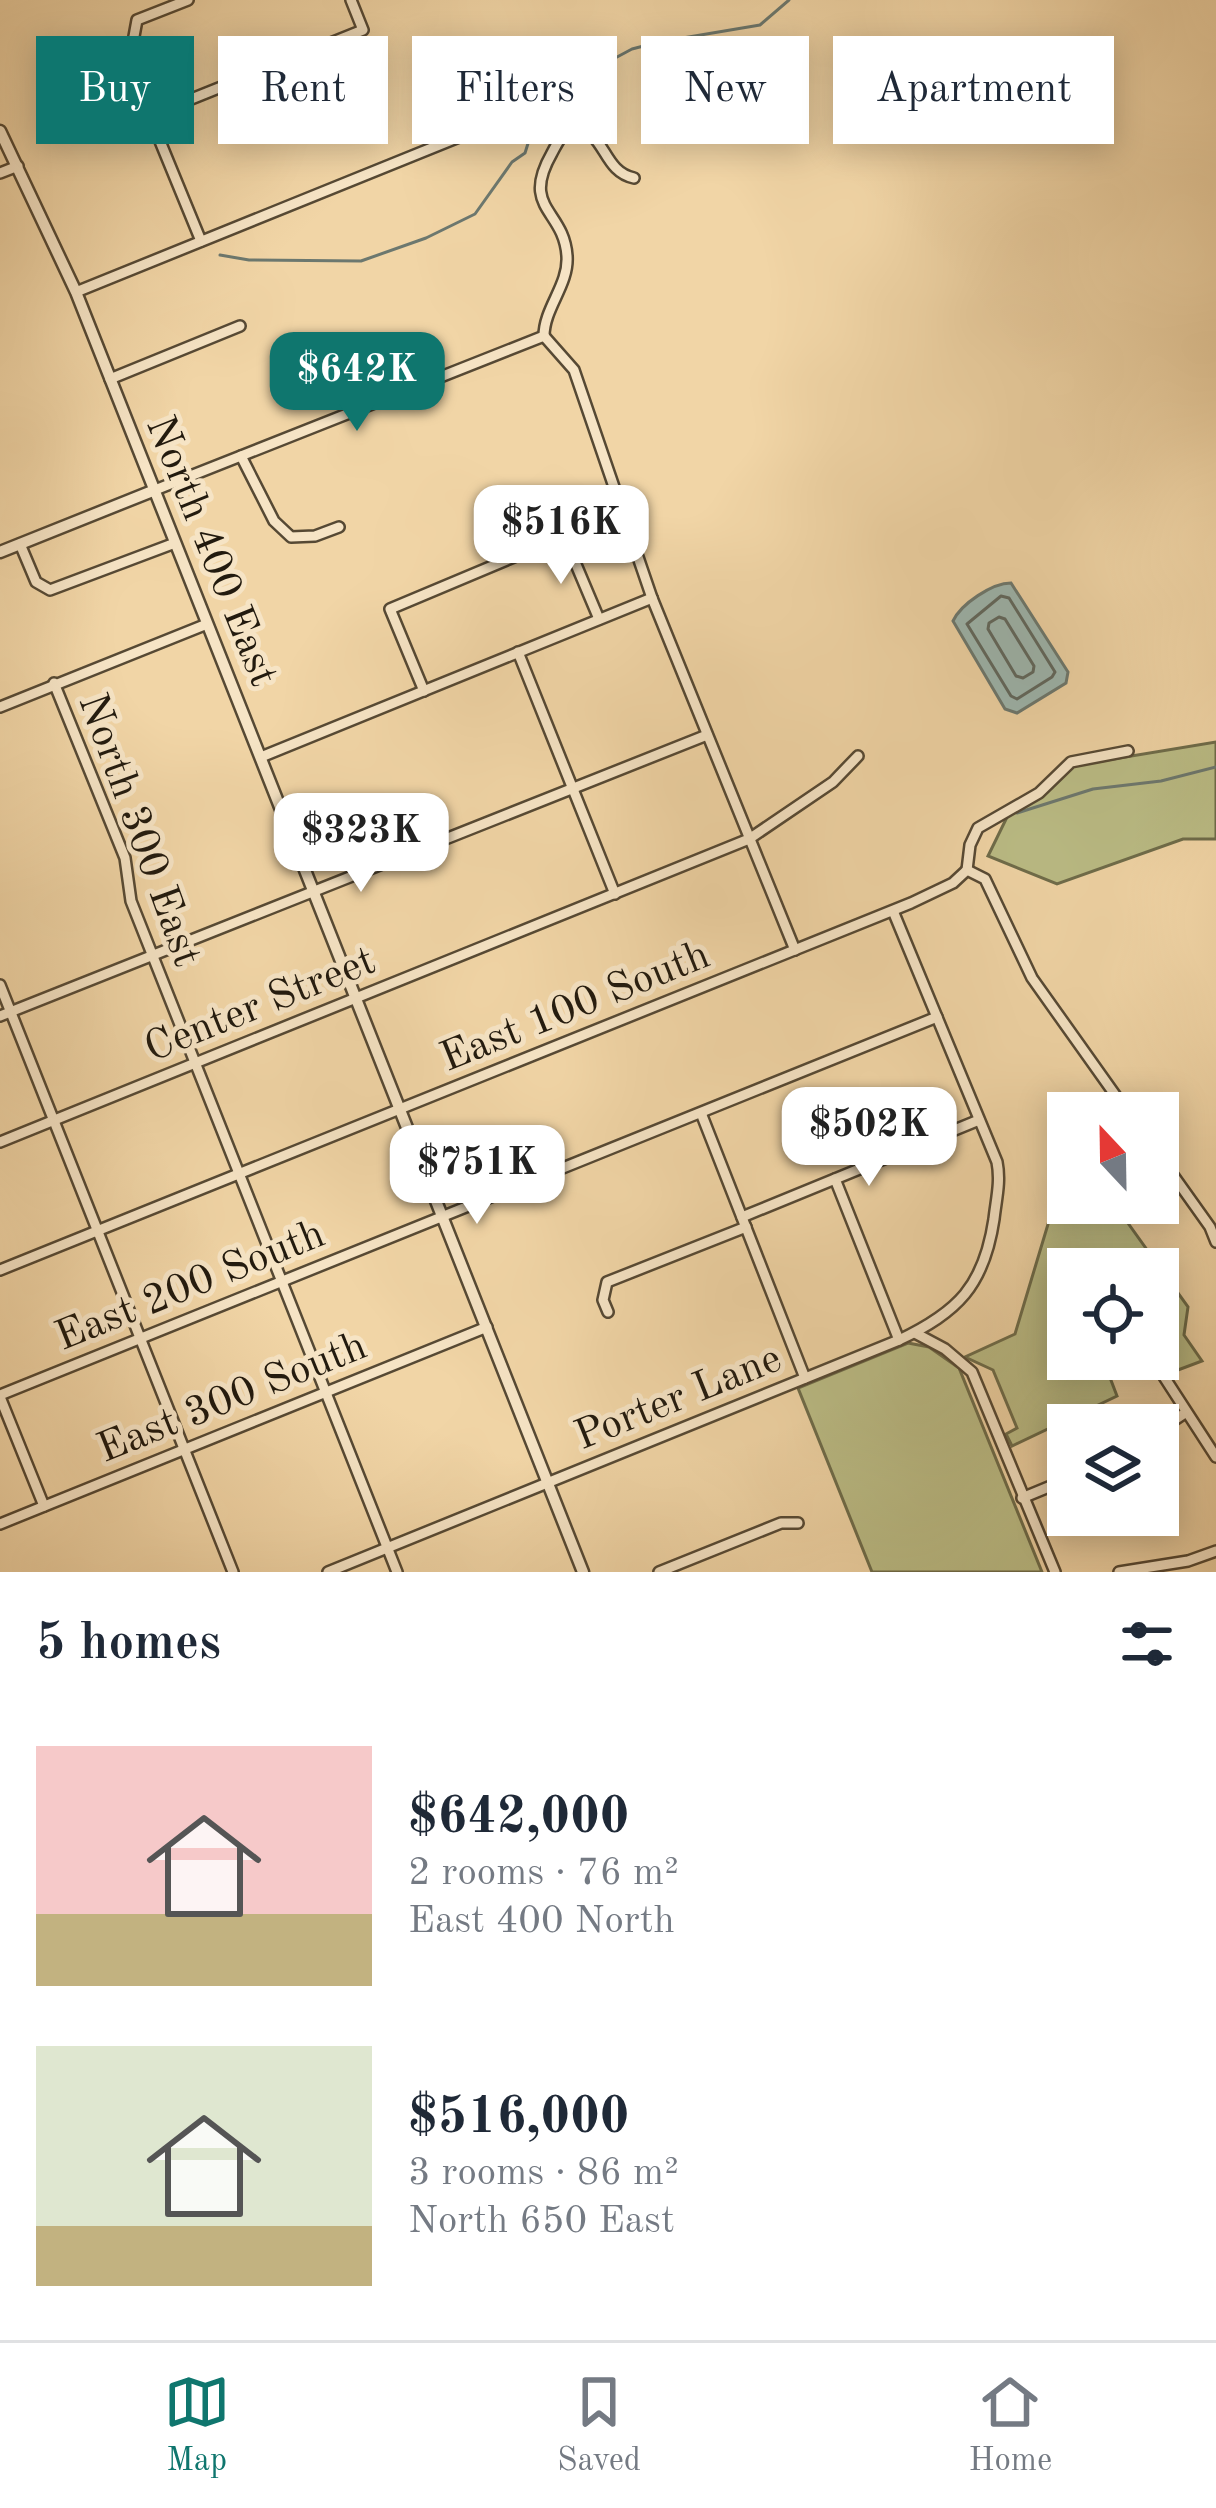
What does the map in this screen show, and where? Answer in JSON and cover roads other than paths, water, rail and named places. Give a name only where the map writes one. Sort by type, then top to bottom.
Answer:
[{"type":"street","points":[[134,36],[137,20],[188,0]]},
{"type":"street","points":[[194,98],[362,30],[351,0]]},
{"type":"street","points":[[634,178],[618,172],[590,131],[576,127],[562,135],[538,181],[539,194],[567,255],[560,286],[544,319],[544,336],[574,370],[652,598],[795,950]]},
{"type":"street","name":"North 400 East","points":[[0,130],[76,292],[583,1572]]},
{"type":"street","points":[[160,144],[201,241]]},
{"type":"street","points":[[76,292],[442,144]]},
{"type":"street","points":[[0,173],[18,166]]},
{"type":"street","points":[[110,379],[240,326]]},
{"type":"street","points":[[0,551],[544,336]]},
{"type":"street","points":[[241,456],[274,520],[291,537],[316,536],[339,527]]},
{"type":"street","points":[[424,691],[390,609],[564,536],[599,620]]},
{"type":"street","points":[[20,544],[36,582],[54,590],[175,543]]},
{"type":"street","points":[[261,758],[652,598]]},
{"type":"street","points":[[0,707],[206,624]]},
{"type":"street","points":[[518,652],[615,894]]},
{"type":"street","name":"North 300 East","points":[[55,683],[125,859],[131,901],[397,1572]]},
{"type":"street","points":[[5,1014],[706,735]]},
{"type":"street","points":[[1113,1092],[1032,978],[986,879],[967,870],[978,828],[1039,793],[1071,762],[1128,751]]},
{"type":"street","name":"Center Street","points":[[0,1142],[749,839],[833,782],[858,756]]},
{"type":"street","name":"East 100 South","points":[[0,1270],[893,911],[953,883],[967,870]]},
{"type":"street","name":"Porter Lane","points":[[328,1572],[899,1340],[956,1307],[985,1262],[1000,1179],[893,911]]},
{"type":"street","points":[[0,985],[5,1014],[54,1121],[233,1572]]},
{"type":"street","name":"East 200 South","points":[[0,1396],[937,1017]]},
{"type":"street","points":[[700,1113],[805,1378]]},
{"type":"street","points":[[608,1312],[603,1300],[607,1282],[835,1179],[980,1120]]},
{"type":"street","points":[[835,1179],[899,1340]]},
{"type":"street","points":[[1179,1183],[1216,1242]]},
{"type":"street","name":"East 300 South","points":[[0,1524],[487,1327]]},
{"type":"street","points":[[915,1333],[945,1349],[972,1372],[1055,1572]]},
{"type":"street","points":[[1166,1380],[1216,1457]]},
{"type":"street","points":[[0,1396],[44,1506]]},
{"type":"street","points":[[1179,1417],[1185,1413]]},
{"type":"street","points":[[1022,1498],[1047,1488]]},
{"type":"street","points":[[659,1572],[779,1524],[798,1523]]},
{"type":"street","points":[[1119,1572],[1188,1561],[1216,1551]]},
{"type":"water","points":[[1011,583],[1068,672],[1066,683],[1017,713],[1005,709],[953,621],[978,596]]},
{"type":"waterway","points":[[220,255],[249,260],[361,261],[426,238],[475,214],[512,162],[525,153],[536,118],[604,64],[659,42],[760,25],[789,0]]},
{"type":"waterway","points":[[1017,813],[1093,789],[1161,781],[1216,767]]}]
